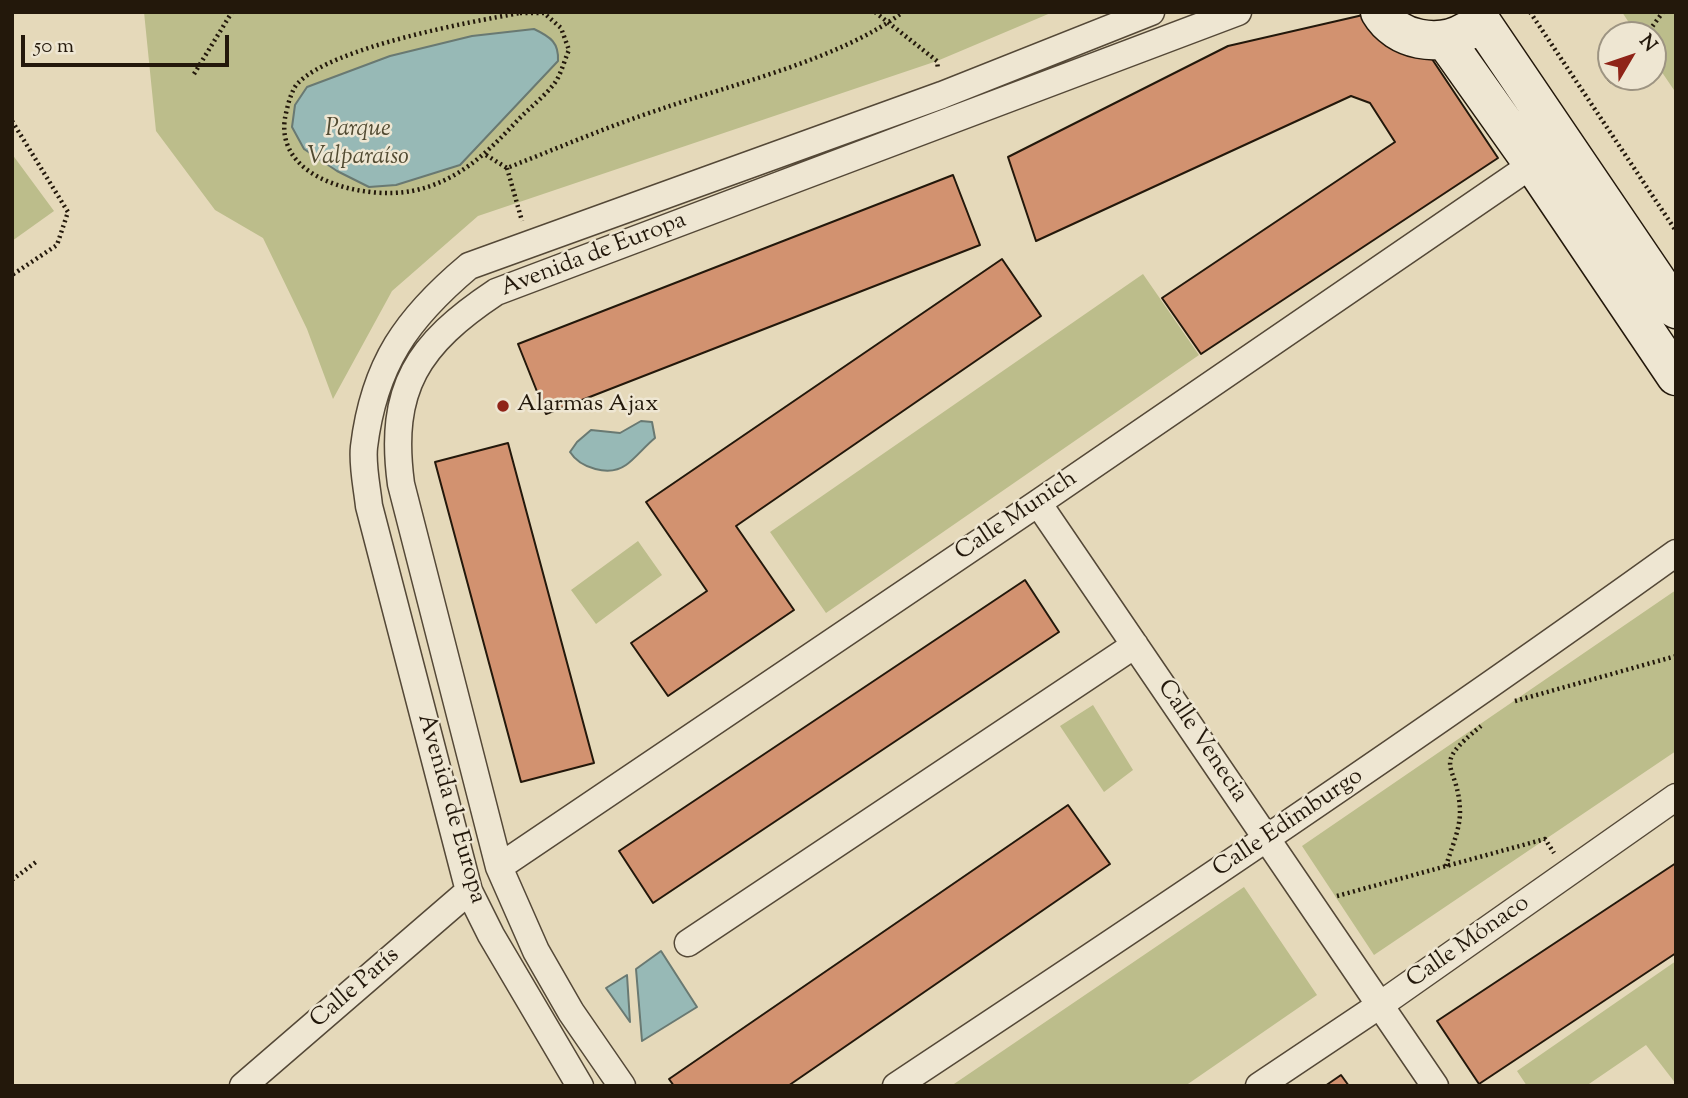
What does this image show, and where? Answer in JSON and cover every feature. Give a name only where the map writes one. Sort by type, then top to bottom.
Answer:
[{"type":"street","name":"Avenida de Europa","points":[[570,1082],[469,891],[369,506],[364,448],[383,370],[400,337],[431,298],[469,266],[942,94],[1151,12]]},
{"type":"street","name":"Avenida de Europa","points":[[622,1086],[571,1012],[536,951],[499,867],[401,484],[396,445],[397,419],[405,394],[438,337],[496,292],[1238,12]]},
{"type":"street","points":[[1380,12],[1386,22],[1413,38],[1445,40],[1464,33],[1483,16],[1676,309]]},
{"type":"street","points":[[1445,40],[1533,164],[1676,376]]},
{"type":"street","name":"Calle Munich","points":[[499,867],[1533,164]]},
{"type":"street","name":"Calle Venecia","points":[[1038,503],[1435,1086]]},
{"type":"street","name":"Calle Edimburgo","points":[[896,1086],[1268,839],[1499,681],[1676,553]]},
{"type":"street","points":[[688,943],[1135,645]]},
{"type":"street","name":"Calle Mónaco","points":[[1259,1086],[1380,1005],[1676,797]]},
{"type":"street","name":"Calle París","points":[[243,1086],[469,891]]},
{"type":"path","points":[[194,74],[232,12]]},
{"type":"path","points":[[875,12],[937,61],[942,94]]},
{"type":"path","points":[[507,168],[660,109],[773,73],[879,31],[903,12]]},
{"type":"path","points":[[1530,12],[1676,231]]},
{"type":"path","points":[[544,13],[561,28],[569,50],[554,83],[486,155],[445,180],[413,191],[377,195],[317,177],[295,160],[283,133],[287,110],[297,84],[328,64],[407,36],[485,19],[544,13]]},
{"type":"path","points":[[12,121],[68,212],[57,245],[12,275]]},
{"type":"path","points":[[486,155],[507,168],[516,205],[532,244]]},
{"type":"path","points":[[1499,681],[1512,702],[1676,656]]},
{"type":"path","points":[[1446,866],[1460,821],[1458,794],[1449,762],[1455,747],[1484,724]]},
{"type":"path","points":[[1315,909],[1334,897],[1545,839],[1568,874]]},
{"type":"path","points":[[12,880],[36,862]]},
{"type":"green space","name":"Parque Valparaíso","points":[[144,12],[1053,12],[937,61],[478,216],[392,291],[333,399],[307,329],[263,238],[215,210],[156,131]]},
{"type":"green space","points":[[1622,12],[1676,12],[1676,93],[1667,80],[1667,21],[1628,21]]},
{"type":"green space","points":[[12,154],[54,211],[12,241]]},
{"type":"green space","points":[[1143,274],[1199,355],[826,613],[770,532]]},
{"type":"green space","points":[[638,541],[662,575],[596,624],[571,590]]},
{"type":"green space","points":[[1676,590],[1676,751],[1374,955],[1302,846]]},
{"type":"green space","points":[[1093,705],[1133,770],[1104,792],[1060,726]]},
{"type":"green space","points":[[1244,887],[1317,995],[1185,1086],[951,1086]]},
{"type":"green space","points":[[1676,961],[1676,1084],[1646,1045],[1586,1086],[1527,1086],[1517,1071]]},
{"type":"water","points":[[534,29],[553,41],[558,61],[460,165],[396,185],[369,187],[337,171],[304,149],[292,127],[295,105],[307,87],[390,56],[472,36]]},
{"type":"water","points":[[641,421],[652,422],[655,438],[619,469],[595,469],[575,458],[570,452],[591,430],[620,433]]},
{"type":"water","points":[[661,951],[697,1007],[642,1041],[636,969]]},
{"type":"water","points":[[627,975],[630,1022],[606,988]]},
{"type":"building","points":[[1363,15],[1432,59],[1498,158],[1201,354],[1162,298],[1395,142],[1370,103],[1351,96],[1036,241],[1008,157],[1228,46]]},
{"type":"building","points":[[953,175],[980,245],[546,414],[518,344]]},
{"type":"building","points":[[1002,259],[1041,316],[736,526],[794,610],[668,696],[631,643],[707,591],[646,502]]},
{"type":"building","points":[[508,443],[594,763],[521,782],[435,462]]},
{"type":"building","points":[[1025,580],[1059,632],[653,903],[619,851]]},
{"type":"building","points":[[1068,805],[1110,864],[788,1086],[674,1086],[669,1079]]},
{"type":"building","points":[[1676,863],[1676,953],[1479,1084],[1437,1021]]},
{"type":"building","points":[[1341,1075],[1349,1086],[1325,1086]]},
{"type":"place","name":"Alarmas Ajax","points":[[503,406]]}]
